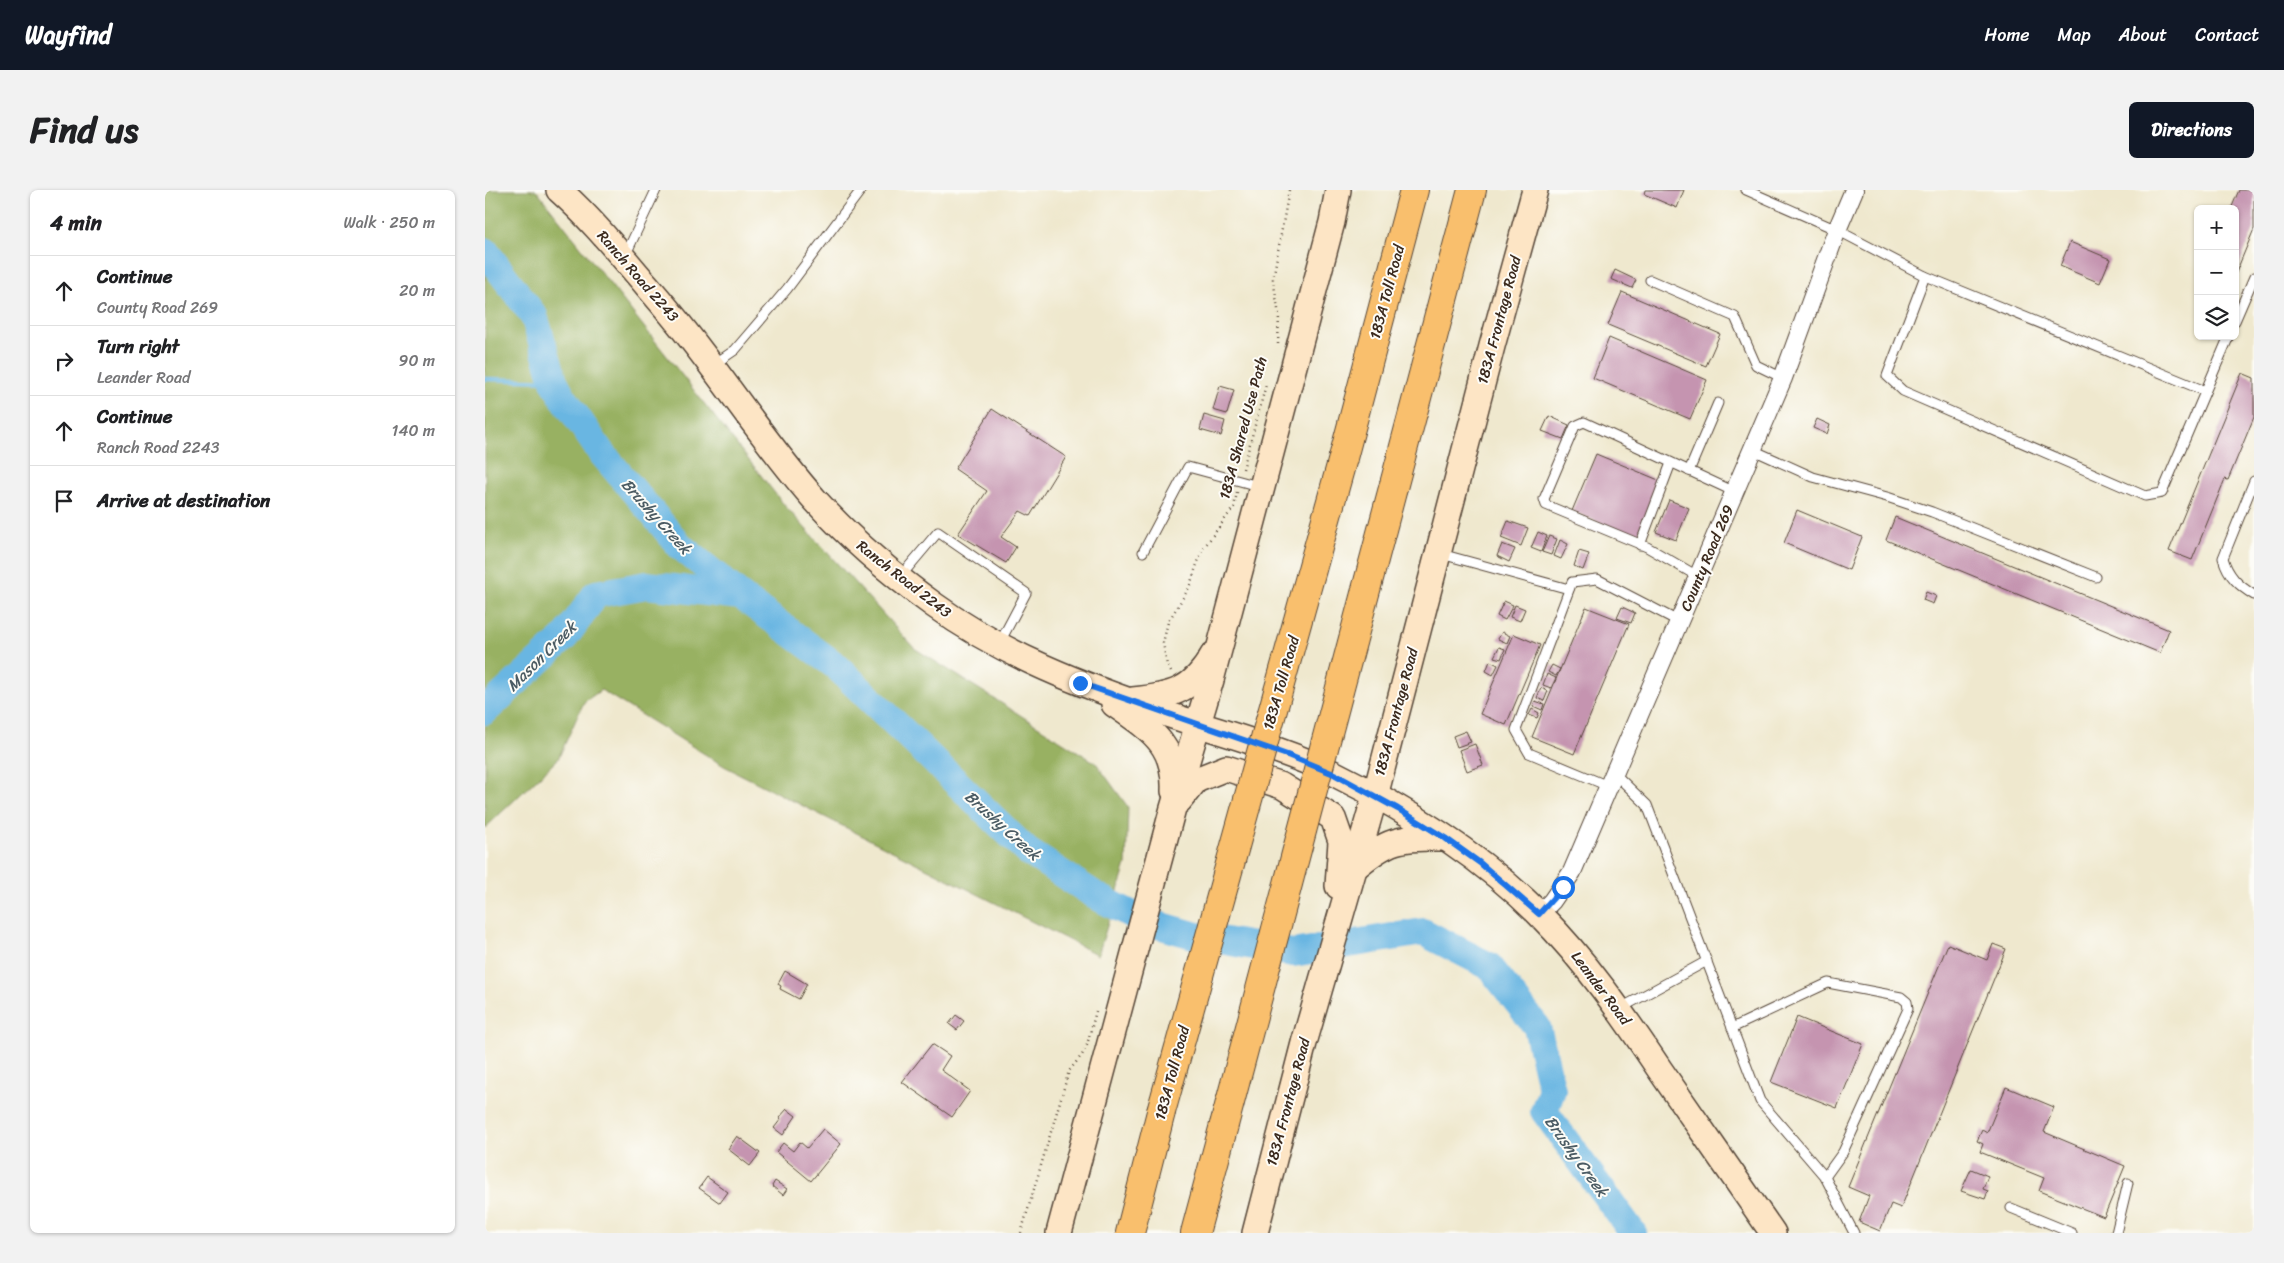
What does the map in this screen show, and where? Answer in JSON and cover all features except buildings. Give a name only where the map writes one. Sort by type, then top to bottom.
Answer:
[{"type":"highway","name":"183A Toll Road","points":[[1130,1233],[1161,1112],[1343,458],[1414,190]]},
{"type":"highway","points":[[1195,1233],[1472,190]]},
{"type":"main road","name":"Ranch Road 2243","points":[[559,190],[603,234],[681,326],[770,446],[817,503],[854,540],[937,607],[1031,661],[1088,686],[1299,759],[1334,774],[1375,796]]},
{"type":"main road","points":[[1059,1233],[1173,808],[1199,724],[1224,632],[1251,484],[1331,222],[1338,190]]},
{"type":"main road","name":"183A Frontage Road","points":[[1255,1233],[1336,928],[1348,873],[1375,796],[1535,190]]},
{"type":"main road","points":[[1128,700],[1166,696],[1184,688],[1198,678],[1206,667],[1224,632]]},
{"type":"main road","points":[[1088,686],[1148,728],[1161,743],[1169,755],[1174,769],[1173,808]]},
{"type":"main road","points":[[1173,808],[1196,780],[1225,768],[1282,786],[1333,818],[1348,873],[1374,851],[1399,839],[1445,838]]},
{"type":"main road","name":"Leander Road","points":[[1375,796],[1445,838],[1480,863],[1539,914],[1571,948],[1619,1009],[1773,1233]]},
{"type":"street","name":"County Road 269","points":[[1539,914],[1552,901],[1572,872],[1783,378],[1837,230],[1855,190]]},
{"type":"lane","points":[[624,259],[656,190]]},
{"type":"lane","points":[[711,366],[735,350],[787,289],[861,190]]},
{"type":"lane","points":[[1746,190],[1837,230],[1925,276],[2205,391]]},
{"type":"lane","points":[[1925,276],[1887,376],[1903,392],[2145,496],[2162,493],[2227,340]]},
{"type":"lane","points":[[2239,312],[2254,276]]},
{"type":"lane","points":[[1650,280],[1735,317],[1756,365],[1783,378]]},
{"type":"lane","points":[[1689,471],[1718,403]]},
{"type":"lane","points":[[1699,577],[1640,544],[1546,505],[1544,499],[1575,426],[1584,422],[1735,492]]},
{"type":"lane","points":[[1753,450],[1813,477],[1887,497],[1932,512],[2096,577]]},
{"type":"lane","points":[[1640,544],[1671,463]]},
{"type":"lane","points":[[1143,552],[1188,467],[1251,484]]},
{"type":"lane","points":[[2254,481],[2223,558],[2226,568],[2234,581],[2254,595]]},
{"type":"lane","points":[[899,578],[938,532],[1026,593],[999,644]]},
{"type":"lane","points":[[1438,553],[1569,589]]},
{"type":"lane","points":[[1680,622],[1597,579],[1572,582],[1516,730],[1529,753],[1611,780],[1647,805],[1760,1101],[1825,1177],[1854,1233]]},
{"type":"lane","points":[[1619,1009],[1707,962]]},
{"type":"lane","points":[[1732,1028],[1828,983],[1901,997],[1907,1002],[1908,1009],[1843,1152],[1825,1177]]},
{"type":"lane","points":[[2116,1233],[2128,1183]]},
{"type":"lane","points":[[2011,1208],[2072,1233]]},
{"type":"path","name":"183A Shared Use Path","points":[[1277,346],[1279,316],[1273,278],[1289,190]]},
{"type":"path","name":"183A Shared Use Path","points":[[1171,673],[1164,653],[1165,632],[1173,613],[1189,588],[1202,550],[1251,484],[1267,382]]},
{"type":"path","points":[[1021,1233],[1069,1071],[1082,1055],[1087,1045],[1099,1002]]},
{"type":"green space","points":[[485,190],[536,190],[785,506],[914,648],[1096,763],[1128,807],[1126,865],[1098,955],[724,766],[601,690],[584,702],[558,759],[485,828]]},
{"type":"waterway","name":"Brushy Creek","points":[[485,251],[534,316],[554,381],[561,394],[600,451],[680,546],[741,596],[836,666],[1027,851],[1098,897],[1144,921],[1197,936],[1293,953],[1423,932],[1489,966],[1537,1027],[1552,1090],[1544,1111],[1633,1233]]},
{"type":"waterway","points":[[485,379],[554,381]]},
{"type":"waterway","name":"Mason Creek","points":[[485,711],[565,637],[596,594],[647,585],[741,596]]},
{"type":"route","points":[[1080,683],[1290,756],[1334,774],[1398,809],[1445,838],[1480,863],[1539,914],[1563,887]]}]
